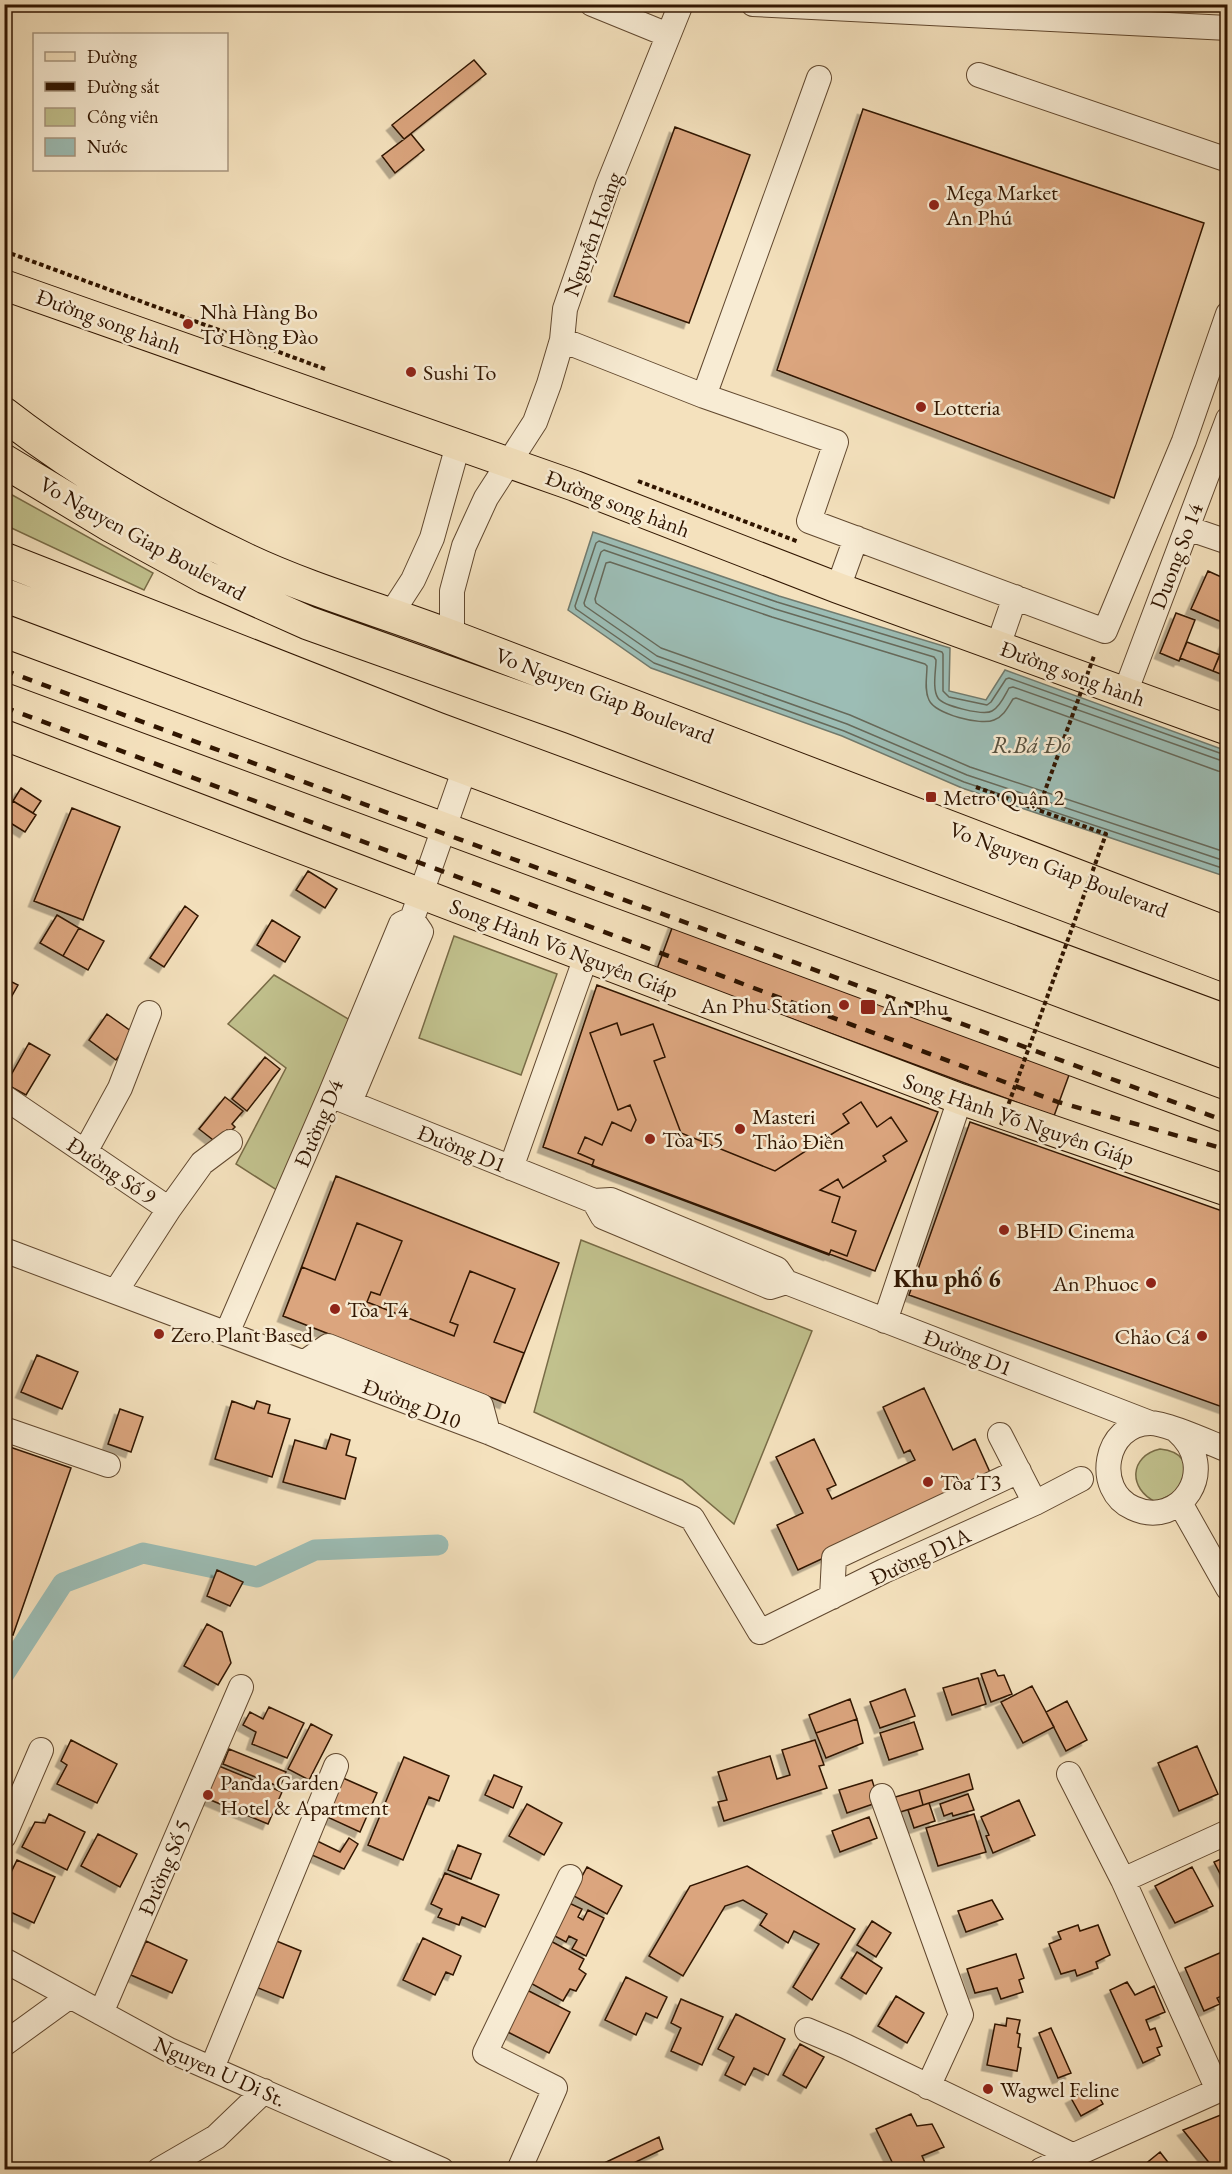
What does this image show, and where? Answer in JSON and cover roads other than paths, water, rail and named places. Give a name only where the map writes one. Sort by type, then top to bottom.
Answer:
[{"type":"highway","name":"Vo Nguyen Giap Boulevard","points":[[4,414],[91,477],[247,561],[452,637],[1227,934]]},
{"type":"highway","name":"Vo Nguyen Giap Boulevard","points":[[4,461],[112,526],[205,577],[308,623],[572,717],[1227,966]]},
{"type":"highway","points":[[4,559],[426,725],[1227,1022]]},
{"type":"highway","points":[[4,595],[1227,1053]]},
{"type":"main road","name":"Đường song hành","points":[[4,285],[576,486],[838,588],[1227,730]]},
{"type":"main road","points":[[4,665],[1227,1118]]},
{"type":"main road","name":"Song Hành Võ Nguyên Giáp","points":[[4,735],[417,907],[586,957],[960,1099],[1225,1183]]},
{"type":"street","points":[[592,4],[669,35]]},
{"type":"street","name":"Nguyễn Hoàng","points":[[452,637],[452,591],[460,557],[479,510],[535,422],[562,340],[565,309],[608,185],[681,4]]},
{"type":"street","points":[[753,4],[1115,14],[1227,28]]},
{"type":"street","points":[[978,75],[1227,160]]},
{"type":"street","points":[[704,396],[819,78]]},
{"type":"street","points":[[562,340],[704,396],[836,442],[809,521],[1106,631],[1184,441],[1227,314]]},
{"type":"street","name":"Duong So 14","points":[[1125,693],[1227,419]]},
{"type":"street","points":[[391,614],[413,580],[432,538],[459,445]]},
{"type":"street","points":[[1186,528],[1227,542]]},
{"type":"street","points":[[838,588],[856,538]]},
{"type":"street","points":[[998,646],[1015,597]]},
{"type":"street","name":"Đường D4","points":[[227,1333],[340,1099],[390,979],[421,932],[417,907],[465,768]]},
{"type":"street","points":[[511,1168],[586,957]]},
{"type":"street","points":[[85,1152],[120,1088],[149,1013]]},
{"type":"street","name":"Đường Số 9","points":[[4,1097],[169,1209],[116,1292]]},
{"type":"street","name":"Đường D1","points":[[340,1099],[594,1201],[603,1217],[770,1287],[786,1282],[1150,1423]]},
{"type":"street","points":[[885,1321],[960,1099]]},
{"type":"street","points":[[169,1209],[202,1163],[230,1142]]},
{"type":"street","name":"Đường D10","points":[[4,1250],[488,1432],[692,1518],[760,1632]]},
{"type":"street","points":[[1177,1431],[1188,1440],[1194,1453],[1197,1466],[1192,1486],[1180,1503],[1157,1512],[1145,1512],[1127,1505],[1114,1492],[1107,1468],[1108,1456],[1113,1444],[1123,1433],[1136,1426],[1150,1423],[1167,1426],[1227,1449]]},
{"type":"street","points":[[4,1429],[108,1465]]},
{"type":"street","points":[[1000,1435],[1035,1503]]},
{"type":"street","name":"Đường D1A","points":[[760,1632],[1035,1503],[1081,1479],[1113,1444]]},
{"type":"street","points":[[832,1597],[834,1558],[1018,1471]]},
{"type":"street","points":[[1081,1479],[1114,1492]]},
{"type":"street","points":[[1180,1503],[1227,1588]]},
{"type":"street","name":"Đường Số 5","points":[[101,2013],[241,1687]]},
{"type":"street","points":[[4,1836],[41,1750]]},
{"type":"street","points":[[212,2068],[336,1766]]},
{"type":"street","points":[[1041,2169],[1223,2088],[1123,1880],[1069,1774]]},
{"type":"street","points":[[882,1796],[961,2015],[928,2087]]},
{"type":"street","points":[[1123,1880],[1226,1833]]},
{"type":"street","points":[[519,2169],[555,2088],[485,2053],[570,1877]]},
{"type":"street","name":"Nguyen U Di St.","points":[[4,1960],[169,2050],[442,2169]]},
{"type":"street","points":[[4,2044],[70,1996]]},
{"type":"street","points":[[807,2030],[1072,2155]]},
{"type":"street","points":[[159,2169],[216,2137],[264,2091]]},
{"type":"water","name":"R.Bá Đỏ","points":[[593,532],[779,596],[950,648],[949,691],[986,700],[1005,670],[1227,751],[1227,877],[962,788],[842,736],[651,668],[568,610]]},
{"type":"waterway","points":[[4,1674],[63,1583],[143,1553],[257,1577],[315,1550],[438,1545]]},
{"type":"railway","points":[[4,670],[1228,1122]]},
{"type":"railway","points":[[4,707],[1058,1102],[1228,1150]]},
{"type":"place","name":"Mega Market An Phú","points":[[934,205]]},
{"type":"place","name":"Nhà Hàng Bo Tơ Hồng Đào","points":[[188,324]]},
{"type":"place","name":"Sushi To","points":[[411,372]]},
{"type":"place","name":"Lotteria","points":[[921,407]]},
{"type":"place","name":"Metro Quận 2","points":[[931,797]]},
{"type":"place","name":"An Phu Station","points":[[844,1005]]},
{"type":"place","name":"An Phu","points":[[868,1007]]},
{"type":"place","name":"Masteri Thảo Điền","points":[[740,1129]]},
{"type":"place","name":"Tòa T5","points":[[650,1139]]},
{"type":"place","name":"BHD Cinema","points":[[1004,1230]]},
{"type":"place","name":"An Phuoc","points":[[1151,1283]]},
{"type":"place","name":"Tòa T4","points":[[335,1309]]},
{"type":"place","name":"Zero Plant Based","points":[[159,1334]]},
{"type":"place","name":"Chảo Cá","points":[[1202,1336]]},
{"type":"place","name":"Tòa T3","points":[[928,1482]]},
{"type":"place","name":"Panda Garden Hotel & Apartment","points":[[208,1795]]},
{"type":"place","name":"Wagwel Feline","points":[[988,2089]]},
{"type":"district","name":"Khu phố 6","points":[[947,1279]]}]
